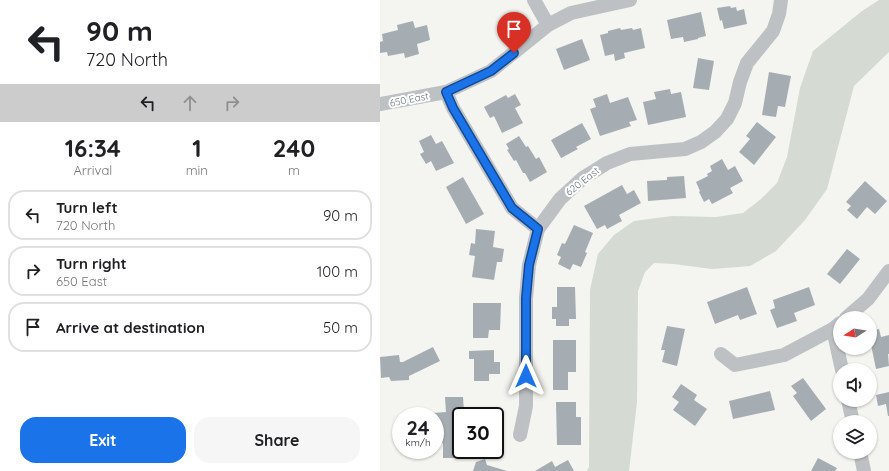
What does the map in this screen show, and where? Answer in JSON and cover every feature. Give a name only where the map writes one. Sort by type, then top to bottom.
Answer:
[{"type":"street","points":[[534,0],[548,25]]},
{"type":"street","name":"650 East","points":[[380,104],[446,92],[491,71],[548,25],[572,13],[630,0]]},
{"type":"street","name":"620 East","points":[[520,434],[526,406],[526,298],[529,265],[538,229],[560,199],[583,178],[607,163],[630,154],[685,149],[701,142],[715,132],[727,119],[735,102],[747,63],[773,31],[779,14],[781,0]]},
{"type":"street","points":[[446,92],[453,108],[512,208],[538,229]]},
{"type":"street","points":[[854,311],[868,299],[889,271]]},
{"type":"street","points":[[721,354],[734,365],[784,355],[833,328]]},
{"type":"street","points":[[861,459],[864,471]]},
{"type":"shaded area","points":[[879,0],[889,0],[889,52],[854,86],[827,189],[805,220],[776,251],[750,266],[712,269],[654,263],[645,272],[638,291],[637,402],[629,471],[587,471],[589,467],[590,290],[598,254],[614,235],[634,221],[672,216],[716,217],[743,213],[761,199],[777,183],[787,157],[800,88],[813,51],[862,11]]},
{"type":"building","points":[[730,6],[731,8],[736,7],[737,11],[744,9],[747,24],[724,29],[722,20],[720,21],[717,8]]},
{"type":"building","points":[[701,12],[706,36],[684,42],[683,37],[671,39],[667,20]]},
{"type":"building","points":[[413,21],[415,28],[427,25],[430,40],[417,44],[419,54],[405,58],[404,53],[388,56],[387,52],[380,53],[380,42],[383,41],[382,34],[398,30],[397,25]]},
{"type":"building","points":[[620,28],[621,30],[632,28],[633,30],[641,28],[645,48],[624,53],[625,58],[615,61],[614,54],[605,56],[600,35]]},
{"type":"building","points":[[582,39],[590,60],[564,70],[556,49]]},
{"type":"building","points":[[698,58],[714,61],[709,90],[693,88]]},
{"type":"building","points":[[769,72],[791,76],[785,107],[778,106],[776,117],[762,115]]},
{"type":"building","points":[[670,89],[671,94],[681,92],[686,117],[648,125],[643,102],[656,99],[654,92]]},
{"type":"building","points":[[515,94],[521,105],[515,108],[523,123],[502,133],[494,116],[490,118],[484,107],[506,95],[508,98]]},
{"type":"building","points":[[607,94],[610,103],[628,97],[637,120],[629,122],[631,126],[600,136],[590,109],[596,107],[593,99]]},
{"type":"building","points":[[757,122],[776,137],[754,165],[739,152],[750,139],[746,136]]},
{"type":"building","points":[[582,123],[591,139],[576,147],[578,149],[561,158],[551,140]]},
{"type":"building","points":[[431,135],[436,144],[442,141],[454,163],[436,171],[431,161],[426,164],[420,154],[424,152],[419,141]]},
{"type":"building","points":[[519,136],[526,147],[528,146],[536,159],[539,157],[547,172],[530,182],[516,160],[514,161],[507,150],[509,149],[506,144]]},
{"type":"building","points":[[722,159],[728,170],[735,166],[743,181],[730,188],[733,193],[712,204],[709,199],[704,202],[696,182],[708,176],[707,174],[712,171],[710,166]]},
{"type":"building","points":[[684,176],[686,198],[648,201],[647,181],[667,180],[667,177]]},
{"type":"building","points":[[463,177],[484,214],[466,224],[446,187]]},
{"type":"building","points":[[865,181],[887,201],[875,214],[867,207],[857,219],[847,210],[851,206],[846,202]]},
{"type":"building","points":[[622,185],[627,194],[634,190],[641,203],[619,215],[622,221],[607,229],[605,225],[597,229],[584,206]]},
{"type":"building","points":[[574,225],[593,233],[585,252],[587,253],[581,267],[573,264],[570,270],[558,264],[561,257],[557,255],[562,243],[565,244]]},
{"type":"building","points":[[476,229],[495,231],[493,247],[504,249],[502,262],[497,262],[494,280],[472,277],[475,256],[469,255],[471,243],[475,244]]},
{"type":"building","points":[[847,249],[860,259],[840,284],[827,274]]},
{"type":"building","points":[[557,287],[575,287],[576,319],[569,319],[569,326],[556,326],[556,319],[552,319],[552,307],[557,307]]},
{"type":"building","points":[[747,287],[757,314],[740,320],[738,315],[715,324],[707,302]]},
{"type":"building","points":[[809,287],[815,305],[794,313],[797,321],[777,328],[770,310],[775,308],[773,300]]},
{"type":"building","points":[[473,303],[501,303],[500,330],[489,330],[488,338],[473,338]]},
{"type":"building","points":[[667,326],[685,329],[677,366],[662,362],[665,350],[661,350]]},
{"type":"building","points":[[877,329],[879,329],[881,337],[889,335],[889,366],[877,369],[877,363],[875,363],[873,355],[877,355]]},
{"type":"building","points":[[553,340],[576,340],[576,372],[568,372],[568,390],[553,390]]},
{"type":"building","points":[[433,347],[440,361],[409,376],[409,380],[391,381],[389,377],[381,378],[380,357],[399,355],[400,362],[403,362]]},
{"type":"building","points":[[494,350],[494,362],[500,362],[500,374],[489,374],[489,381],[474,381],[474,359],[469,359],[469,351]]},
{"type":"building","points":[[803,378],[826,409],[811,421],[793,396],[797,393],[791,386]]},
{"type":"building","points":[[681,384],[697,395],[694,400],[707,409],[695,426],[673,410],[679,402],[672,397]]},
{"type":"building","points":[[770,391],[775,410],[733,419],[729,401]]},
{"type":"building","points":[[889,392],[889,416],[886,404],[878,406],[877,395]]},
{"type":"building","points":[[445,397],[463,397],[464,407],[452,407],[452,458],[444,458],[444,412],[446,412]]},
{"type":"building","points":[[556,402],[576,402],[576,417],[581,417],[581,445],[557,445]]},
{"type":"building","points":[[818,458],[837,468],[835,471],[811,471]]},
{"type":"building","points":[[485,459],[487,465],[507,471],[473,471],[476,462]]},
{"type":"building","points":[[568,460],[574,471],[535,471],[552,461],[555,467]]},
{"type":"route","points":[[514,53],[491,71],[446,92],[453,108],[512,208],[538,229],[529,265],[526,298],[526,376]]}]
